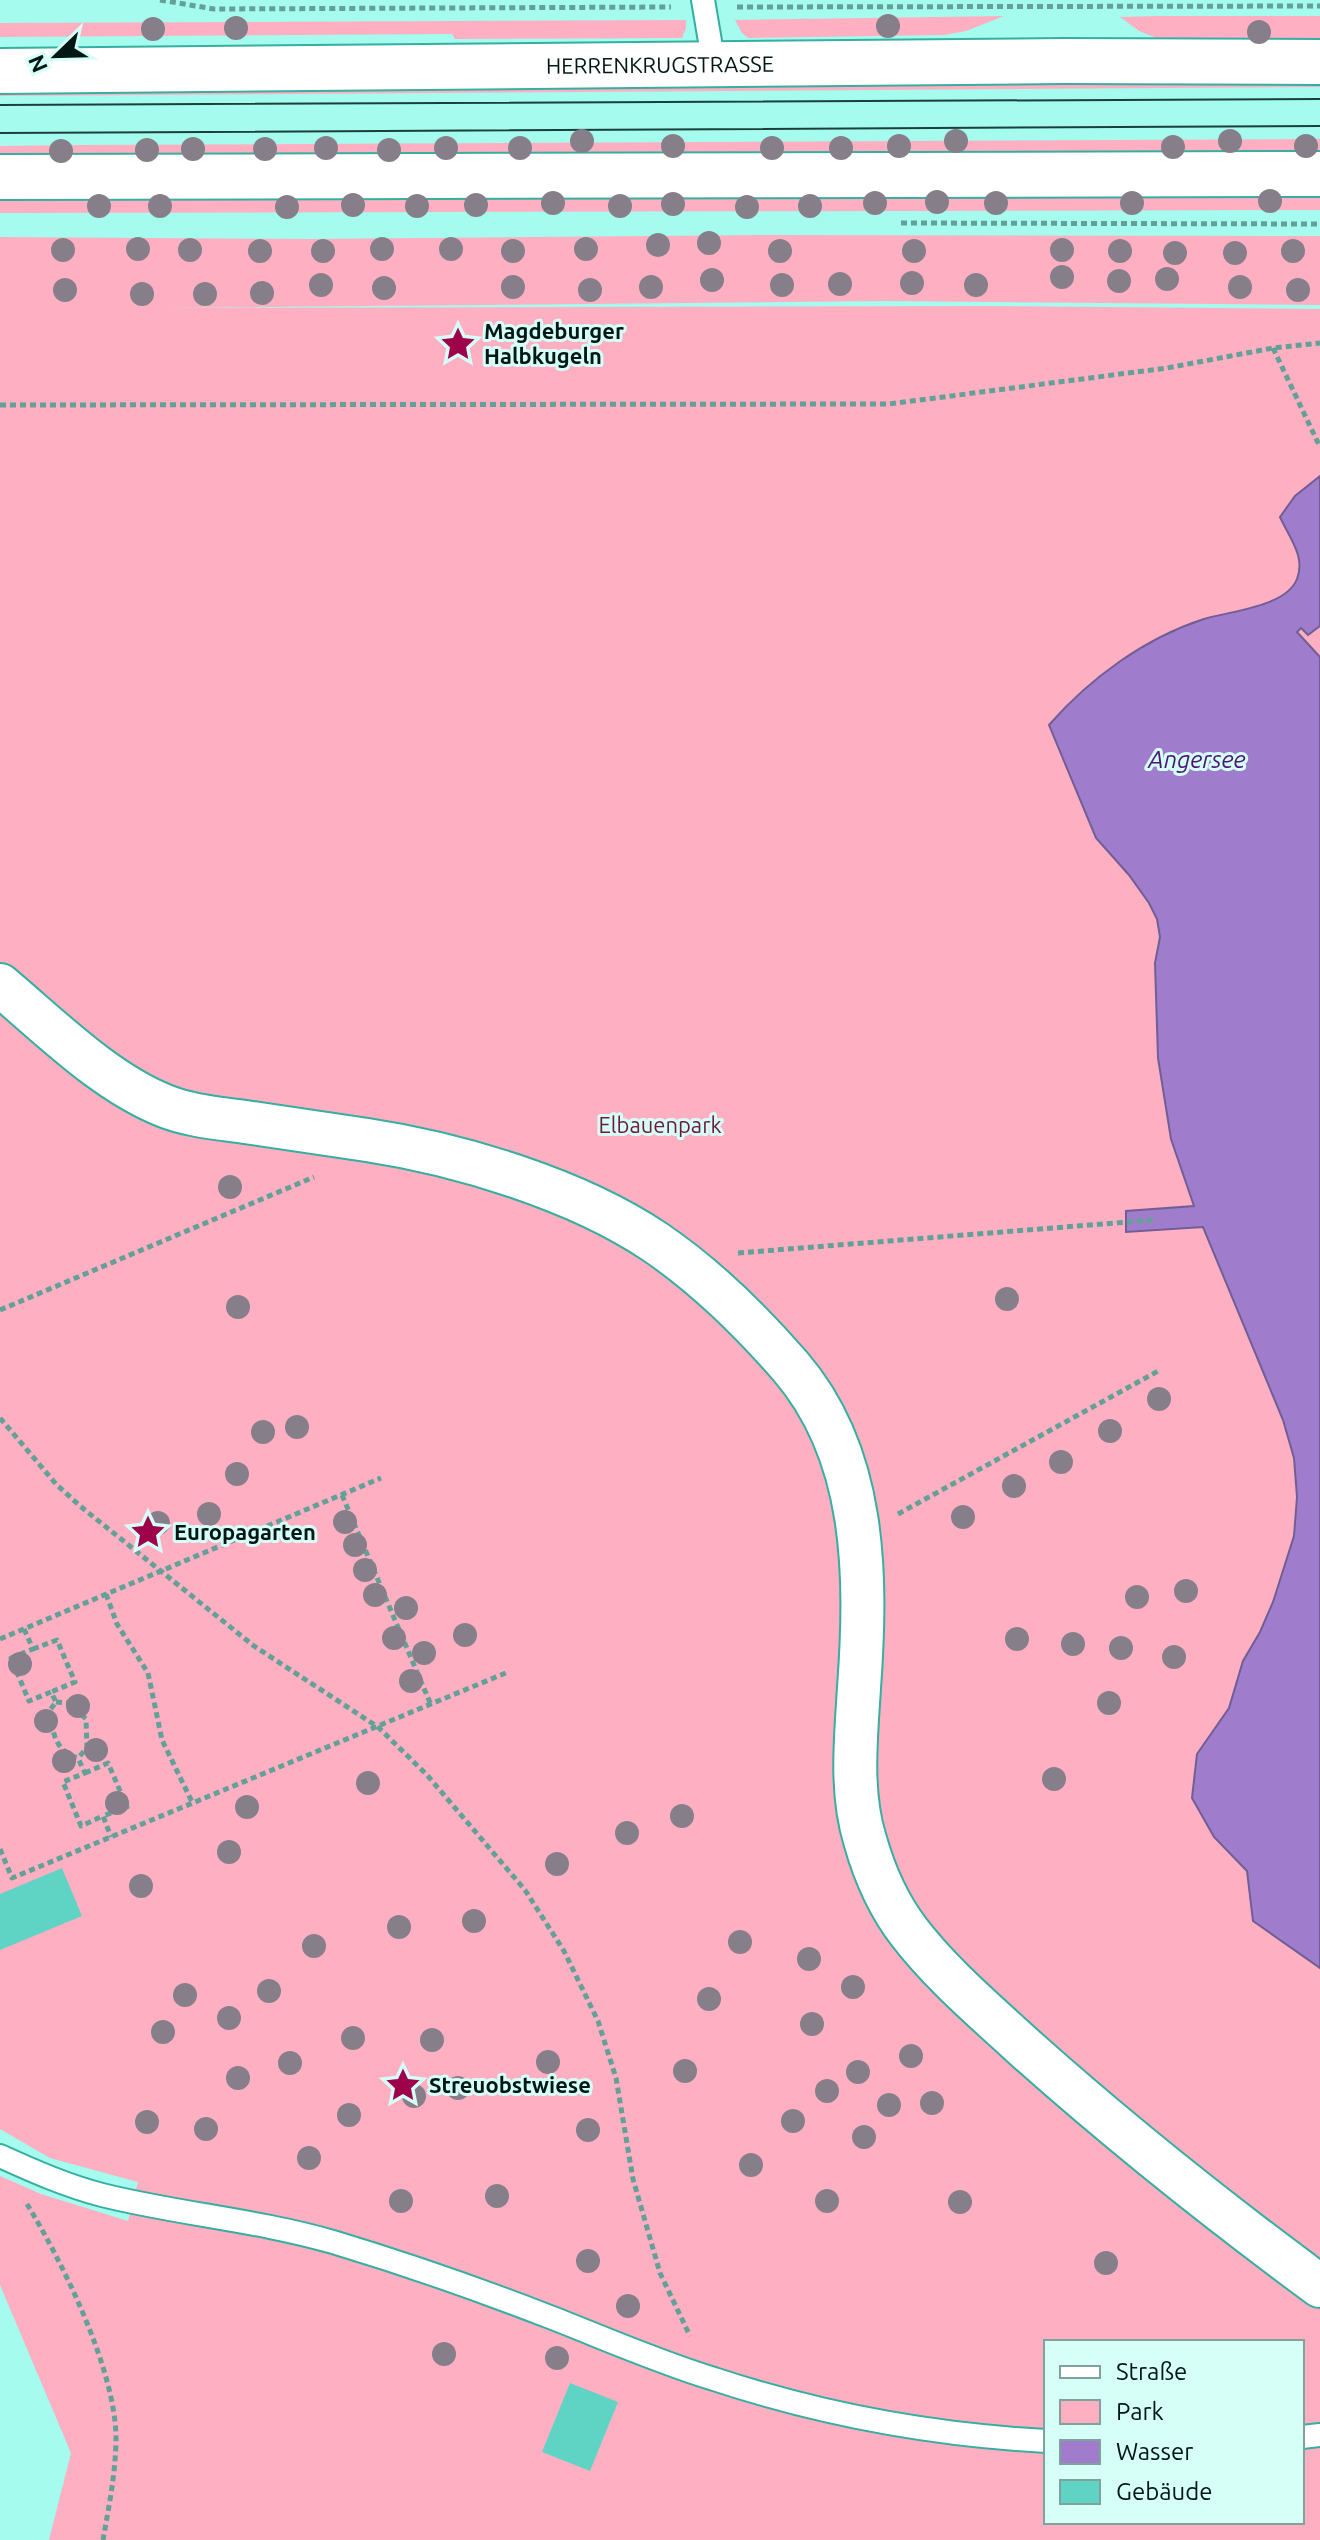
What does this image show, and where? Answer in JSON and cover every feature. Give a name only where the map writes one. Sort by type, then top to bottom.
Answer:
[{"type":"street","name":"HERRENKRUGSTRASSE","points":[[0,71],[1320,62]]},
{"type":"street","points":[[0,177],[1320,174]]},
{"type":"street","points":[[0,985],[118,1081],[161,1105],[218,1118],[392,1144],[457,1159],[530,1182],[604,1213],[677,1258],[705,1280],[755,1329],[790,1366],[816,1401],[835,1438],[854,1497],[862,1599],[857,1727],[858,1813],[872,1863],[897,1915],[934,1960],[1066,2085],[1254,2237],[1320,2286]]},
{"type":"lane","points":[[703,0],[714,65]]},
{"type":"lane","points":[[0,2156],[64,2183],[133,2202],[260,2224],[395,2261],[713,2379],[773,2396],[938,2430],[1044,2441]]},
{"type":"path","points":[[954,0],[958,6]]},
{"type":"path","points":[[0,405],[889,404],[1167,368],[1273,348],[1320,343]]},
{"type":"path","points":[[1273,348],[1320,447]]},
{"type":"path","points":[[0,1310],[320,1175]]},
{"type":"path","points":[[677,1258],[1153,1220]]},
{"type":"path","points":[[859,1536],[1160,1370]]},
{"type":"path","points":[[0,1418],[33,1459],[72,1499],[254,1646],[378,1727],[427,1775],[525,1890],[564,1951],[598,2021],[616,2078],[633,2179],[660,2273],[668,2295],[713,2379]]},
{"type":"path","points":[[0,1639],[381,1478]]},
{"type":"path","points":[[342,1495],[431,1705]]},
{"type":"path","points":[[106,1594],[117,1624],[148,1673],[162,1740],[193,1804]]},
{"type":"path","points":[[24,1629],[33,1649]]},
{"type":"path","points":[[57,1640],[75,1682],[51,1692],[29,1701],[11,1658],[57,1640]]},
{"type":"path","points":[[0,1849],[12,1878],[508,1672]]},
{"type":"path","points":[[51,1692],[56,1702]]},
{"type":"path","points":[[56,1702],[50,1710],[53,1736],[68,1755],[78,1758],[85,1773]]},
{"type":"path","points":[[56,1702],[69,1703],[86,1719],[87,1748],[78,1758]]},
{"type":"path","points":[[108,1763],[127,1807],[103,1816],[81,1826],[63,1782],[108,1763]]},
{"type":"path","points":[[103,1816],[111,1837]]},
{"type":"path","points":[[23,2198],[60,2264],[80,2309],[96,2349],[114,2413],[115,2460],[103,2540]]},
{"type":"green space","points":[[1004,16],[966,31],[944,35],[748,38],[735,20]]},
{"type":"green space","points":[[1320,16],[1320,42],[1164,41],[1139,31],[1120,17]]},
{"type":"green space","points":[[686,20],[682,38],[455,39],[452,34],[0,37],[0,23]]},
{"type":"green space","points":[[1320,79],[1320,87],[0,96],[0,86]]},
{"type":"green space","points":[[1320,139],[1320,152],[0,156],[0,146]]},
{"type":"green space","points":[[1320,195],[1320,210],[0,213],[0,200]]},
{"type":"green space","name":"Elbauenpark","points":[[1320,236],[1320,305],[885,301],[163,308],[980,306],[1320,309],[1320,2540],[49,2540],[71,2453],[0,2285],[0,2176],[41,2194],[128,2221],[138,2182],[50,2158],[0,2129],[0,237]]},
{"type":"water","name":"Angersee","points":[[1320,476],[1320,626],[1308,635],[1301,628],[1297,632],[1320,657],[1320,1968],[1253,1921],[1247,1871],[1214,1837],[1192,1798],[1197,1754],[1229,1708],[1243,1661],[1273,1602],[1294,1536],[1297,1497],[1294,1458],[1283,1420],[1203,1227],[1126,1232],[1126,1211],[1194,1206],[1171,1139],[1158,1058],[1155,963],[1160,937],[1157,919],[1149,903],[1096,838],[1049,725],[1082,691],[1140,648],[1204,619],[1270,602],[1291,588],[1299,571],[1298,555],[1280,517],[1295,496]]},
{"type":"building","points":[[62,1868],[82,1916],[0,1950],[0,1894]]},
{"type":"building","points":[[570,2383],[618,2402],[590,2471],[542,2452]]},
{"type":"tram line","points":[[0,105],[1320,99]]},
{"type":"tram line","points":[[0,133],[1320,126]]},
{"type":"place","name":"Magdeburger Halbkugeln","points":[[458,344]]},
{"type":"place","name":"Europagarten","points":[[148,1532]]},
{"type":"place","name":"Streuobstwiese","points":[[403,2085]]}]
